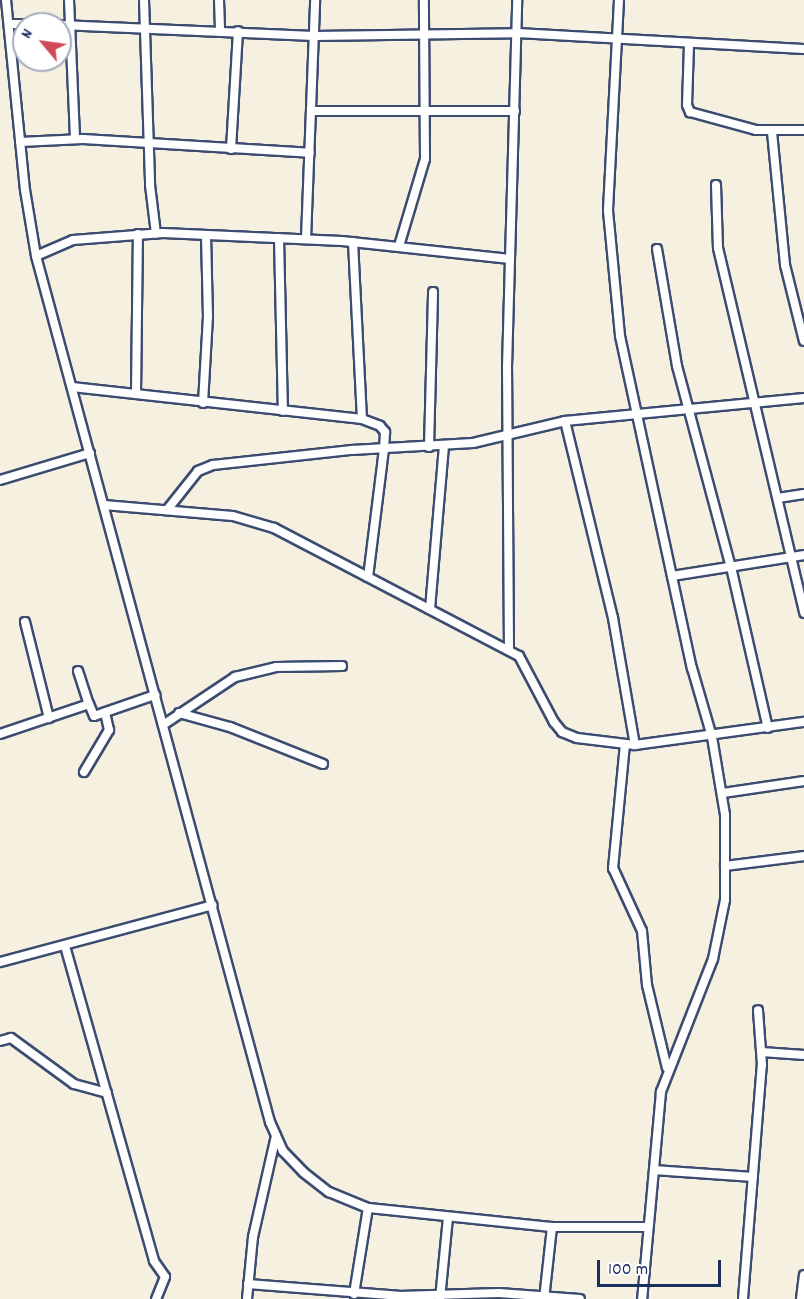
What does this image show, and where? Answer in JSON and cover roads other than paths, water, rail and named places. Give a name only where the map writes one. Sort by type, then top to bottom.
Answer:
[{"type":"street","points":[[6,0],[20,142],[36,256],[212,905],[276,1136],[283,1151],[303,1172],[329,1192],[368,1208],[552,1227],[648,1227]]},
{"type":"street","points":[[144,0],[156,234]]},
{"type":"street","points":[[219,0],[220,30]]},
{"type":"street","points":[[306,240],[315,0]]},
{"type":"street","points":[[399,246],[425,159],[424,0]]},
{"type":"street","points":[[509,650],[507,435],[517,0]]},
{"type":"street","points":[[619,0],[608,211],[620,336],[672,576],[712,737],[723,793],[725,866],[725,900],[712,959],[699,1003],[667,1068],[661,1092],[642,1299]]},
{"type":"street","points":[[72,25],[314,36],[517,33],[689,45],[804,49]]},
{"type":"street","points":[[231,149],[238,31]]},
{"type":"street","points":[[689,45],[687,105],[690,112],[772,132],[804,130]]},
{"type":"street","points":[[72,71],[75,139]]},
{"type":"street","points":[[312,111],[424,113],[515,111]]},
{"type":"street","points":[[772,132],[785,266],[804,341]]},
{"type":"street","points":[[20,142],[75,139],[310,153]]},
{"type":"street","points":[[716,185],[718,248],[804,613]]},
{"type":"street","points":[[136,394],[138,234]]},
{"type":"street","points":[[36,256],[73,240],[156,234],[353,242],[510,259]]},
{"type":"street","points":[[203,403],[208,317],[206,235]]},
{"type":"street","points":[[279,238],[283,411]]},
{"type":"street","points":[[353,242],[362,419]]},
{"type":"street","points":[[657,249],[677,366],[731,567],[768,728]]},
{"type":"street","points":[[429,447],[433,292]]},
{"type":"street","points":[[72,387],[362,419],[380,426],[385,432],[384,449],[368,577]]},
{"type":"street","points":[[167,510],[198,471],[213,465],[384,449],[444,446],[507,435],[565,421],[804,398]]},
{"type":"street","points":[[565,421],[613,618],[635,745]]},
{"type":"street","points":[[430,609],[444,446]]},
{"type":"street","points":[[0,480],[90,453]]},
{"type":"street","points":[[778,498],[804,494]]},
{"type":"street","points":[[104,505],[251,519],[509,650],[528,668],[562,732],[577,738],[635,745],[712,737],[804,722]]},
{"type":"street","points":[[672,576],[804,555]]},
{"type":"street","points":[[25,622],[49,718]]},
{"type":"street","points":[[163,725],[235,676],[276,667],[342,666]]},
{"type":"street","points":[[78,671],[94,716],[155,694]]},
{"type":"street","points":[[0,734],[89,704]]},
{"type":"street","points":[[84,772],[109,730],[105,712]]},
{"type":"street","points":[[179,713],[230,727],[323,764]]},
{"type":"street","points":[[625,744],[613,868],[642,931],[647,985],[667,1068]]},
{"type":"street","points":[[723,793],[804,781]]},
{"type":"street","points":[[725,866],[804,856]]},
{"type":"street","points":[[0,962],[212,905]]},
{"type":"street","points":[[65,945],[154,1261],[165,1277],[156,1299]]},
{"type":"street","points":[[743,1299],[762,1052],[758,1010]]},
{"type":"street","points":[[0,1041],[11,1038],[74,1084],[107,1093]]},
{"type":"street","points":[[762,1052],[804,1055]]},
{"type":"street","points":[[247,1299],[253,1237],[276,1136]]},
{"type":"street","points":[[654,1170],[753,1177]]},
{"type":"street","points":[[354,1294],[368,1208]]},
{"type":"street","points":[[440,1298],[448,1217]]},
{"type":"street","points":[[544,1297],[552,1227]]},
{"type":"street","points":[[801,1299],[804,1275]]},
{"type":"street","points":[[248,1284],[354,1294],[440,1298],[580,1299]]}]
